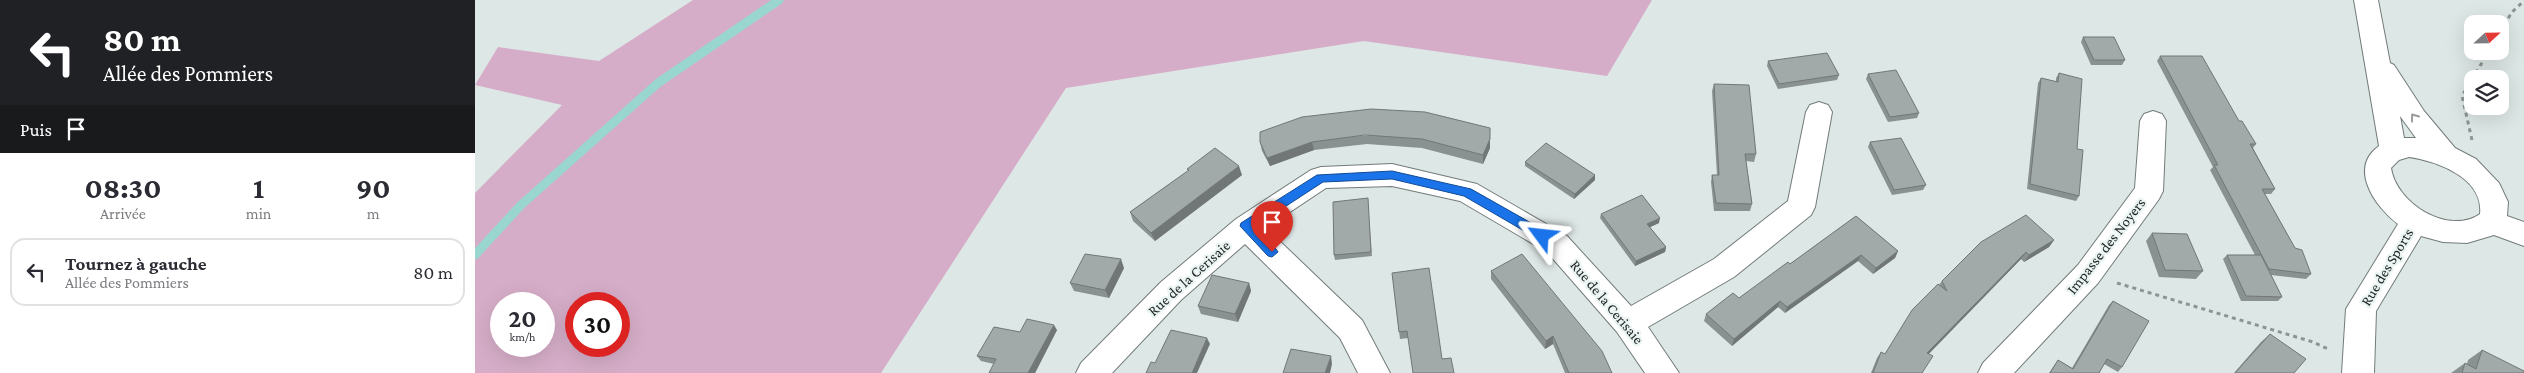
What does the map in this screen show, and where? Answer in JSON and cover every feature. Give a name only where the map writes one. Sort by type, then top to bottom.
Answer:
[{"type":"street","points":[[2366,0],[2393,148]]},
{"type":"street","points":[[2376,54],[2393,85],[2415,118],[2445,154]]},
{"type":"street","points":[[1627,323],[1724,268],[1801,207],[1819,112]]},
{"type":"street","name":"Impasse des Noyers","points":[[1993,373],[2088,274],[2149,191],[2153,121]]},
{"type":"street","points":[[2409,147],[2445,154],[2465,165],[2482,180],[2491,192],[2496,208],[2492,222],[2483,229],[2467,233],[2437,230],[2415,221],[2386,195],[2377,178],[2377,164],[2382,156],[2393,148],[2409,147]]},
{"type":"street","name":"Rue de la Cerisaie","points":[[1092,373],[1171,291],[1246,226],[1321,178],[1392,175],[1467,192],[1557,244],[1627,323],[1663,373]]},
{"type":"street","name":"Rue des Sports","points":[[2358,368],[2361,310],[2415,221]]},
{"type":"street","points":[[2492,222],[2524,234]]},
{"type":"street","points":[[1246,226],[1351,329],[1374,373]]},
{"type":"path","points":[[2509,17],[2524,1]]},
{"type":"path","points":[[2482,180],[2462,96],[2484,60]]},
{"type":"path","points":[[2088,274],[2313,342],[2358,368]]},
{"type":"shaded area","points":[[693,0],[1652,0],[1607,76],[1364,41],[1066,88],[881,373],[475,373],[475,193],[562,105],[475,85],[498,47],[599,61]]},
{"type":"building","points":[[2083,37],[2114,37],[2125,60],[2094,60]]},
{"type":"building","points":[[1827,53],[1839,75],[1779,84],[1768,61]]},
{"type":"building","points":[[2160,56],[2202,56],[2239,121],[2242,121],[2256,144],[2250,144],[2275,189],[2262,189],[2295,248],[2302,250],[2311,274],[2269,269],[2214,165],[2218,165]]},
{"type":"building","points":[[1896,70],[1919,113],[1890,117],[1868,74]]},
{"type":"building","points":[[2059,73],[2082,79],[2077,149],[2083,150],[2079,196],[2030,184],[2041,78],[2058,82]]},
{"type":"building","points":[[1714,84],[1749,85],[1756,154],[1745,154],[1752,204],[1716,203],[1712,175],[1719,175]]},
{"type":"building","points":[[1371,109],[1425,112],[1490,128],[1490,139],[1483,155],[1422,139],[1365,135],[1312,142],[1267,158],[1260,142],[1260,132],[1302,117]]},
{"type":"building","points":[[1901,138],[1926,185],[1894,190],[1870,142]]},
{"type":"building","points":[[1546,143],[1595,175],[1575,194],[1525,162]]},
{"type":"building","points":[[1215,148],[1239,166],[1151,233],[1130,212],[1189,170],[1187,169]]},
{"type":"building","points":[[1642,195],[1660,218],[1647,224],[1666,247],[1636,261],[1601,214]]},
{"type":"building","points":[[1368,198],[1371,252],[1334,255],[1333,202]]},
{"type":"building","points":[[2026,215],[2054,240],[2029,255],[2026,252],[1927,353],[1933,356],[1922,373],[1873,373],[1881,352],[1885,354],[1912,310],[1938,284],[1947,291],[1942,281],[1981,242]]},
{"type":"building","points":[[1856,216],[1898,251],[1876,268],[1861,255],[1787,307],[1780,301],[1734,339],[1706,314],[1733,293],[1739,298]]},
{"type":"building","points":[[2152,233],[2187,234],[2203,271],[2165,270]]},
{"type":"building","points":[[1085,254],[1121,259],[1105,290],[1070,283]]},
{"type":"building","points":[[1522,254],[1602,351],[1612,373],[1569,373],[1553,336],[1546,341],[1491,271]]},
{"type":"building","points":[[2227,255],[2261,255],[2282,297],[2246,296]]},
{"type":"building","points":[[1429,268],[1442,359],[1451,358],[1454,373],[1413,373],[1407,331],[1399,332],[1392,273]]},
{"type":"building","points":[[1212,275],[1249,283],[1235,314],[1198,306]]},
{"type":"building","points":[[2113,301],[2149,321],[2122,367],[2107,359],[2099,373],[2050,373],[2058,360],[2073,369]]},
{"type":"building","points":[[1027,319],[1054,325],[1028,373],[989,373],[996,359],[977,356],[994,327],[1020,332]]},
{"type":"building","points":[[1171,330],[1207,338],[1192,373],[1146,373],[1151,362],[1155,363]]},
{"type":"building","points":[[2270,334],[2306,359],[2294,373],[2235,373]]},
{"type":"building","points":[[1291,349],[1331,356],[1325,373],[1283,373]]},
{"type":"building","points":[[2482,350],[2524,371],[2524,373],[2462,373],[2465,363],[2476,369]]},
{"type":"waterway","points":[[475,255],[521,205],[658,83],[779,0]]},
{"type":"route","points":[[1272,252],[1246,226],[1321,178],[1392,175],[1467,192],[1542,236]]}]
